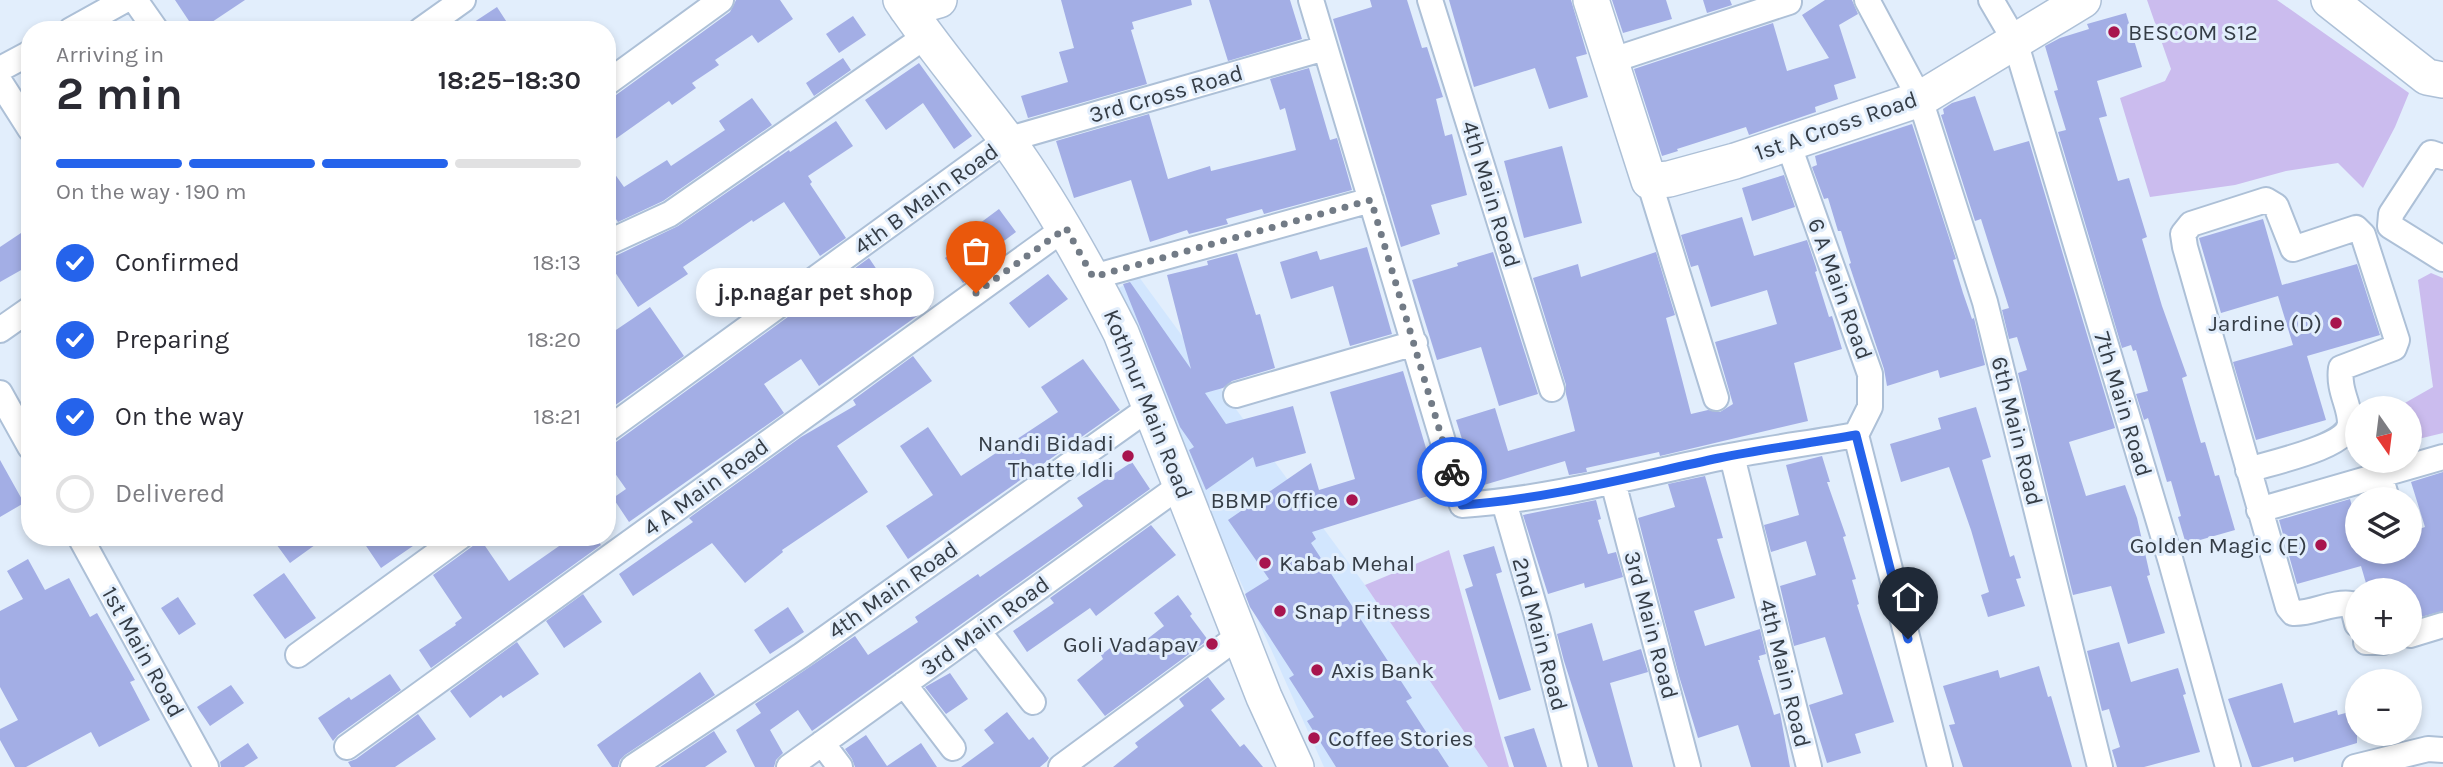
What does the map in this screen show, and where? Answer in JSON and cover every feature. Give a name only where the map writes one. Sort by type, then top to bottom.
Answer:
[{"type":"main road","points":[[1591,0],[1649,181]]},
{"type":"main road","name":"1st A Cross Road","points":[[1649,181],[1669,179],[1735,161],[1920,99],[2083,0]]},
{"type":"main road","points":[[2329,0],[2427,77],[2443,80]]},
{"type":"main road","name":"Kothnur Main Road","points":[[918,11],[1066,228],[1121,332],[1264,697],[1296,767]]},
{"type":"street","points":[[87,21],[125,0]]},
{"type":"street","points":[[135,0],[150,21]]},
{"type":"street","points":[[434,21],[463,0]]},
{"type":"street","points":[[616,76],[721,0]]},
{"type":"street","points":[[1311,0],[1462,505],[1504,502],[1732,456],[1856,435],[1940,767]]},
{"type":"street","name":"4th Main Road","points":[[1430,0],[1552,388]]},
{"type":"street","name":"6th Main Road","points":[[1867,0],[1920,99],[1985,302],[2100,767]]},
{"type":"street","name":"7th Main Road","points":[[1991,0],[2015,41],[2171,562],[2228,767]]},
{"type":"street","points":[[1610,61],[1789,2]]},
{"type":"street","points":[[616,239],[670,214],[918,11]]},
{"type":"street","name":"3rd Cross Road","points":[[1006,140],[1325,48]]},
{"type":"street","points":[[0,69],[21,58]]},
{"type":"street","points":[[0,82],[21,115]]},
{"type":"street","name":"4th B Main Road","points":[[616,423],[1006,140]]},
{"type":"street","name":"6 A Main Road","points":[[1788,144],[1870,374],[1870,407],[1856,435]]},
{"type":"street","points":[[2443,157],[2431,153],[2391,214],[2390,226],[2443,259]]},
{"type":"street","points":[[1649,181],[1716,398]]},
{"type":"street","points":[[1093,277],[1371,200]]},
{"type":"street","points":[[2248,470],[2331,444],[2345,436],[2350,424],[2339,383],[2341,368],[2394,348],[2397,340],[2363,235],[2356,228],[2293,249],[2276,206],[2266,200],[2191,224],[2183,234],[2259,510],[2288,607],[2293,613],[2304,614],[2345,603]]},
{"type":"street","name":"4 A Main Road","points":[[347,747],[1066,228]]},
{"type":"street","points":[[0,330],[21,315]]},
{"type":"street","points":[[1236,395],[1415,343]]},
{"type":"street","points":[[0,393],[21,431]]},
{"type":"street","name":"4th Main Road","points":[[633,767],[802,655],[1149,408]]},
{"type":"street","name":"4th Main Road","points":[[1732,456],[1809,767]]},
{"type":"street","points":[[2259,510],[2443,457]]},
{"type":"street","points":[[2380,475],[2384,487]]},
{"type":"street","name":"3rd Main Road","points":[[1613,482],[1688,767]]},
{"type":"street","name":"3rd Main Road","points":[[789,767],[1181,485]]},
{"type":"street","name":"2nd Main Road","points":[[1504,502],[1538,619],[1575,767]]},
{"type":"street","name":"1st Main Road","points":[[84,546],[206,767]]},
{"type":"street","points":[[298,655],[448,546]]},
{"type":"street","points":[[2422,631],[2443,625]]},
{"type":"street","points":[[978,631],[1033,702]]},
{"type":"street","points":[[1061,767],[1240,635]]},
{"type":"street","points":[[904,684],[953,748]]},
{"type":"street","points":[[822,743],[840,767]]},
{"type":"street","points":[[2355,767],[2428,749],[2443,750]]},
{"type":"shaded area","points":[[2147,0],[2277,0],[2409,93],[2395,127],[2363,188],[2338,163],[2286,171],[2235,185],[2150,197],[2120,98],[2165,81],[2171,69]]},
{"type":"shaded area","points":[[2431,273],[2443,278],[2443,433],[2422,438],[2422,396],[2417,396],[2433,387],[2418,280]]},
{"type":"shaded area","points":[[1139,277],[1365,585],[1488,767],[1324,767],[1174,434],[1115,290]]},
{"type":"shaded area","points":[[1449,550],[1509,767],[1488,767],[1365,585]]},
{"type":"building","points":[[175,0],[245,0],[214,21],[189,21]]},
{"type":"building","points":[[736,0],[780,0],[793,19],[758,43],[752,35],[715,60],[719,65],[692,83],[696,88],[672,105],[669,101],[616,139],[616,95],[730,12]]},
{"type":"building","points":[[1061,0],[1191,0],[1192,5],[1132,22],[1134,29],[1131,30],[1147,84],[1028,118],[1021,96],[1068,82],[1059,52],[1074,48]]},
{"type":"building","points":[[1209,0],[1290,0],[1302,39],[1228,61]]},
{"type":"building","points":[[1370,0],[1407,0],[1422,48],[1427,47],[1443,97],[1436,99],[1445,136],[1452,134],[1467,195],[1431,205],[1440,234],[1401,247],[1333,19],[1372,7]]},
{"type":"building","points":[[1449,0],[1571,0],[1587,54],[1576,57],[1588,97],[1549,109],[1535,68],[1474,87]]},
{"type":"building","points":[[1612,0],[1666,0],[1672,19],[1623,33]]},
{"type":"building","points":[[1703,0],[1730,0],[1732,5],[1707,13]]},
{"type":"building","points":[[1825,0],[1852,0],[1858,14],[1839,25],[1856,78],[1834,85],[1838,99],[1815,107],[1816,112],[1749,135],[1746,127],[1662,156],[1634,69],[1773,23],[1787,71],[1829,58],[1802,15]]},
{"type":"building","points":[[497,7],[506,21],[476,21]]},
{"type":"building","points":[[2126,13],[2142,67],[2097,81],[2107,116],[2099,118],[2118,181],[2129,178],[2147,237],[2142,239],[2187,376],[2182,378],[2201,443],[2205,442],[2215,476],[2219,475],[2235,530],[2186,544],[2171,481],[2167,482],[2148,418],[2144,420],[2136,394],[2148,391],[2136,350],[2133,351],[2131,345],[2122,348],[2058,132],[2066,130],[2054,91],[2058,90],[2045,46],[2089,29],[2087,24]]},
{"type":"building","points":[[853,16],[866,35],[839,53],[826,34]]},
{"type":"building","points":[[843,58],[851,70],[814,96],[806,83]]},
{"type":"building","points":[[919,63],[972,136],[954,149],[923,103],[886,130],[865,100]]},
{"type":"building","points":[[1309,68],[1330,140],[1337,138],[1352,190],[1264,214],[1262,209],[1226,219],[1228,224],[1189,234],[1187,230],[1150,242],[1131,180],[1074,198],[1056,141],[1149,114],[1168,179],[1210,166],[1211,171],[1296,150],[1285,108],[1280,110],[1270,79]]},
{"type":"building","points":[[1975,96],[1994,151],[2029,141],[2115,428],[2069,442],[2086,496],[2125,485],[2137,518],[2150,575],[2147,576],[2165,633],[2128,644],[2111,586],[2073,595],[2018,373],[2027,370],[2017,337],[2009,339],[2002,310],[2009,308],[1981,219],[1975,221],[1941,115],[1944,114],[1943,109],[1952,103]]},
{"type":"building","points":[[752,98],[772,125],[663,201],[618,222],[616,176],[624,187],[667,160],[671,166],[725,130],[719,121]]},
{"type":"building","points":[[836,121],[853,146],[808,176],[812,182],[810,184],[846,238],[820,256],[784,202],[753,222],[752,220],[683,267],[688,274],[638,307],[616,274],[616,256],[678,226],[789,150],[790,152]]},
{"type":"building","points":[[1912,124],[1956,259],[1953,260],[1963,293],[1972,319],[1974,318],[1985,365],[1940,378],[1938,370],[1887,386],[1841,231],[1838,231],[1828,198],[1824,199],[1812,167],[1817,165],[1815,156]]},
{"type":"building","points":[[1562,146],[1582,223],[1524,238],[1504,161]]},
{"type":"building","points":[[1784,175],[1795,207],[1752,221],[1742,188]]},
{"type":"building","points":[[999,209],[1016,232],[981,258],[987,266],[963,283],[945,258],[965,244],[960,238]]},
{"type":"building","points":[[1742,217],[1754,256],[1807,240],[1829,317],[1832,316],[1842,349],[1794,363],[1808,421],[1660,456],[1659,452],[1586,468],[1587,472],[1569,475],[1565,461],[1477,487],[1456,420],[1495,408],[1508,451],[1575,431],[1566,385],[1533,278],[1578,264],[1581,277],[1656,252],[1675,315],[1666,318],[1691,414],[1708,410],[1720,412],[1733,404],[1715,342],[1777,324],[1767,290],[1711,307],[1698,265],[1691,267],[1681,235]]},
{"type":"building","name":"Jardine (D)","points":[[2263,219],[2282,285],[2357,264],[2380,335],[2307,356],[2326,420],[2256,440],[2233,362],[2293,345],[2278,296],[2221,313],[2199,238]]},
{"type":"building","points":[[21,233],[21,270],[0,282],[0,247]]},
{"type":"building","points":[[1367,247],[1392,334],[1350,346],[1333,286],[1291,299],[1280,262],[1317,251],[1320,260]]},
{"type":"building","points":[[1493,252],[1538,394],[1499,406],[1481,347],[1437,360],[1412,280]]},
{"type":"building","points":[[1237,253],[1256,315],[1260,314],[1275,368],[1232,381],[1223,388],[1205,393],[1226,424],[1293,406],[1306,453],[1256,467],[1253,457],[1206,490],[1189,450],[1194,447],[1180,427],[1123,284],[1130,282],[1191,369],[1167,275],[1208,265],[1207,261]]},
{"type":"building","points":[[869,258],[896,298],[916,284],[931,306],[819,386],[801,359],[764,384],[784,413],[629,522],[616,502],[616,496],[626,489],[616,475],[616,442]]},
{"type":"building","points":[[1048,274],[1068,299],[1029,328],[1009,303]]},
{"type":"building","points":[[650,307],[684,356],[616,405],[616,330]]},
{"type":"building","points":[[913,356],[932,381],[837,446],[868,492],[782,550],[783,552],[745,583],[712,543],[633,596],[619,574],[693,522],[689,518],[801,437],[856,405],[853,400]]},
{"type":"building","points":[[1083,359],[1120,410],[908,559],[886,526],[933,495],[900,446],[928,427],[961,476],[1058,412],[1041,387]]},
{"type":"building","points":[[1403,371],[1441,492],[1312,532],[1316,539],[1311,543],[1412,698],[1406,701],[1449,767],[1336,767],[1307,721],[1314,717],[1289,678],[1294,675],[1250,607],[1245,594],[1269,579],[1228,520],[1311,463],[1319,490],[1355,479],[1330,392]]},
{"type":"building","points":[[1976,407],[1991,457],[1982,460],[2010,557],[2014,555],[2021,578],[2016,579],[2025,606],[1988,617],[1981,595],[1989,592],[1949,467],[1901,482],[1890,444],[1941,429],[1938,418]]},
{"type":"building","points":[[1822,456],[1830,482],[1827,482],[1846,536],[1843,537],[1856,579],[1852,580],[1859,604],[1857,605],[1894,722],[1855,734],[1861,753],[1827,763],[1809,705],[1843,694],[1825,637],[1794,646],[1780,586],[1816,575],[1806,541],[1771,552],[1764,525],[1799,515],[1786,465]]},
{"type":"building","points":[[0,460],[21,498],[21,505],[0,517]]},
{"type":"building","points":[[1132,462],[1150,489],[812,731],[798,710],[770,730],[783,753],[776,760],[774,767],[755,767],[736,730],[761,713],[755,704],[855,636],[868,655],[918,622],[915,617],[978,574],[980,577],[1083,506],[1077,498]]},
{"type":"building","name":"Golden Magic (E)","points":[[2443,472],[2443,611],[2422,617],[2422,578],[2364,578],[2361,566],[2297,584],[2279,520],[2345,500],[2345,564],[2422,564],[2422,528],[2425,527],[2422,517],[2422,487],[2413,487],[2411,482]]},
{"type":"building","points":[[1705,476],[1723,538],[1717,539],[1735,598],[1694,611],[1705,646],[1760,629],[1766,654],[1759,656],[1758,660],[1774,715],[1780,713],[1790,767],[1751,767],[1738,725],[1698,738],[1679,676],[1638,518],[1675,507],[1668,484]]},
{"type":"building","points":[[1596,500],[1601,519],[1598,520],[1608,554],[1616,552],[1623,577],[1585,588],[1584,583],[1548,594],[1523,515]]},
{"type":"building","points":[[1151,525],[1176,555],[1096,616],[1090,608],[1027,652],[1013,631],[1054,603],[1050,598]]},
{"type":"building","points":[[278,546],[314,546],[290,563]]},
{"type":"building","points":[[366,546],[413,546],[381,568]]},
{"type":"building","points":[[473,546],[485,546],[509,581],[559,546],[600,546],[431,668],[419,650],[462,618],[433,575]]},
{"type":"building","points":[[1494,546],[1502,572],[1496,574],[1531,690],[1499,700],[1465,589],[1473,586],[1463,555]]},
{"type":"building","points":[[28,559],[45,590],[69,578],[90,617],[97,613],[135,680],[130,682],[150,720],[99,747],[91,732],[26,767],[15,767],[0,740],[0,729],[18,720],[0,687],[0,611],[23,599],[7,571]]},
{"type":"building","points":[[284,573],[316,618],[285,639],[253,595]]},
{"type":"building","points":[[583,594],[602,622],[564,648],[546,621]]},
{"type":"building","points":[[1178,595],[1208,640],[1105,716],[1077,680],[1103,659],[1101,655],[1122,639],[1132,651],[1164,626],[1154,613]]},
{"type":"building","points":[[178,597],[196,624],[179,635],[161,608]]},
{"type":"building","points":[[788,607],[804,632],[770,654],[754,630]]},
{"type":"building","points":[[1592,623],[1603,661],[1641,649],[1648,672],[1610,683],[1633,767],[1598,767],[1564,661],[1557,634]]},
{"type":"building","points":[[517,642],[539,674],[503,698],[501,695],[470,718],[450,691]]},
{"type":"building","points":[[2119,642],[2131,682],[2178,668],[2200,752],[2144,767],[2117,767],[2112,750],[2120,747],[2109,709],[2102,711],[2087,651]]},
{"type":"building","points":[[2039,666],[2072,767],[1963,767],[1949,725],[1955,724],[1943,686],[1998,670],[2000,678]]},
{"type":"building","points":[[700,672],[715,695],[625,755],[618,767],[612,767],[597,745]]},
{"type":"building","points":[[950,673],[968,699],[946,714],[925,687]]},
{"type":"building","points":[[390,674],[401,690],[333,741],[318,718]]},
{"type":"building","points":[[1208,677],[1225,699],[1211,710],[1240,747],[1244,744],[1263,767],[1113,767],[1138,747],[1135,743],[1184,706],[1179,699]]},
{"type":"building","points":[[2282,683],[2294,723],[2337,710],[2338,715],[2345,713],[2347,746],[2294,762],[2293,757],[2252,767],[2228,699]]},
{"type":"building","points":[[231,685],[244,703],[210,726],[197,707]]},
{"type":"building","points":[[1007,712],[1029,740],[1033,737],[1049,758],[1047,761],[1040,767],[961,767],[994,743],[984,730]]},
{"type":"building","points":[[418,714],[436,739],[395,767],[351,767],[348,762]]},
{"type":"building","points":[[1534,728],[1547,767],[1514,767],[1504,737]]},
{"type":"building","points":[[714,731],[727,752],[705,767],[660,767]]},
{"type":"building","points":[[866,735],[887,766],[921,743],[937,767],[855,767],[845,749]]},
{"type":"building","points":[[248,743],[258,758],[244,767],[221,767],[220,762]]},
{"type":"way so far","points":[[976,293],[1066,228],[1093,277],[1371,200],[1452,472]]},
{"type":"place","name":"BESCOM S12","points":[[2114,32]]},
{"type":"place","name":"j.p.nagar pet shop","points":[[976,293]]},
{"type":"place","name":"Jardine (D)","points":[[2336,323]]},
{"type":"place","name":"Nandi Bidadi Thatte Idli","points":[[1128,456]]},
{"type":"place","name":"BBMP Office","points":[[1352,500]]},
{"type":"place","name":"Golden Magic (E)","points":[[2321,545]]},
{"type":"place","name":"Kabab Mehal","points":[[1265,563]]},
{"type":"place","name":"Snap Fitness","points":[[1280,611]]},
{"type":"place","name":"Goli Vadapav","points":[[1212,644]]},
{"type":"place","name":"Axis Bank","points":[[1317,670]]},
{"type":"place","name":"Coffee Stories","points":[[1314,738]]},
{"type":"route","points":[[1452,472],[1462,505],[1504,502],[1732,456],[1856,435],[1908,639]]}]
